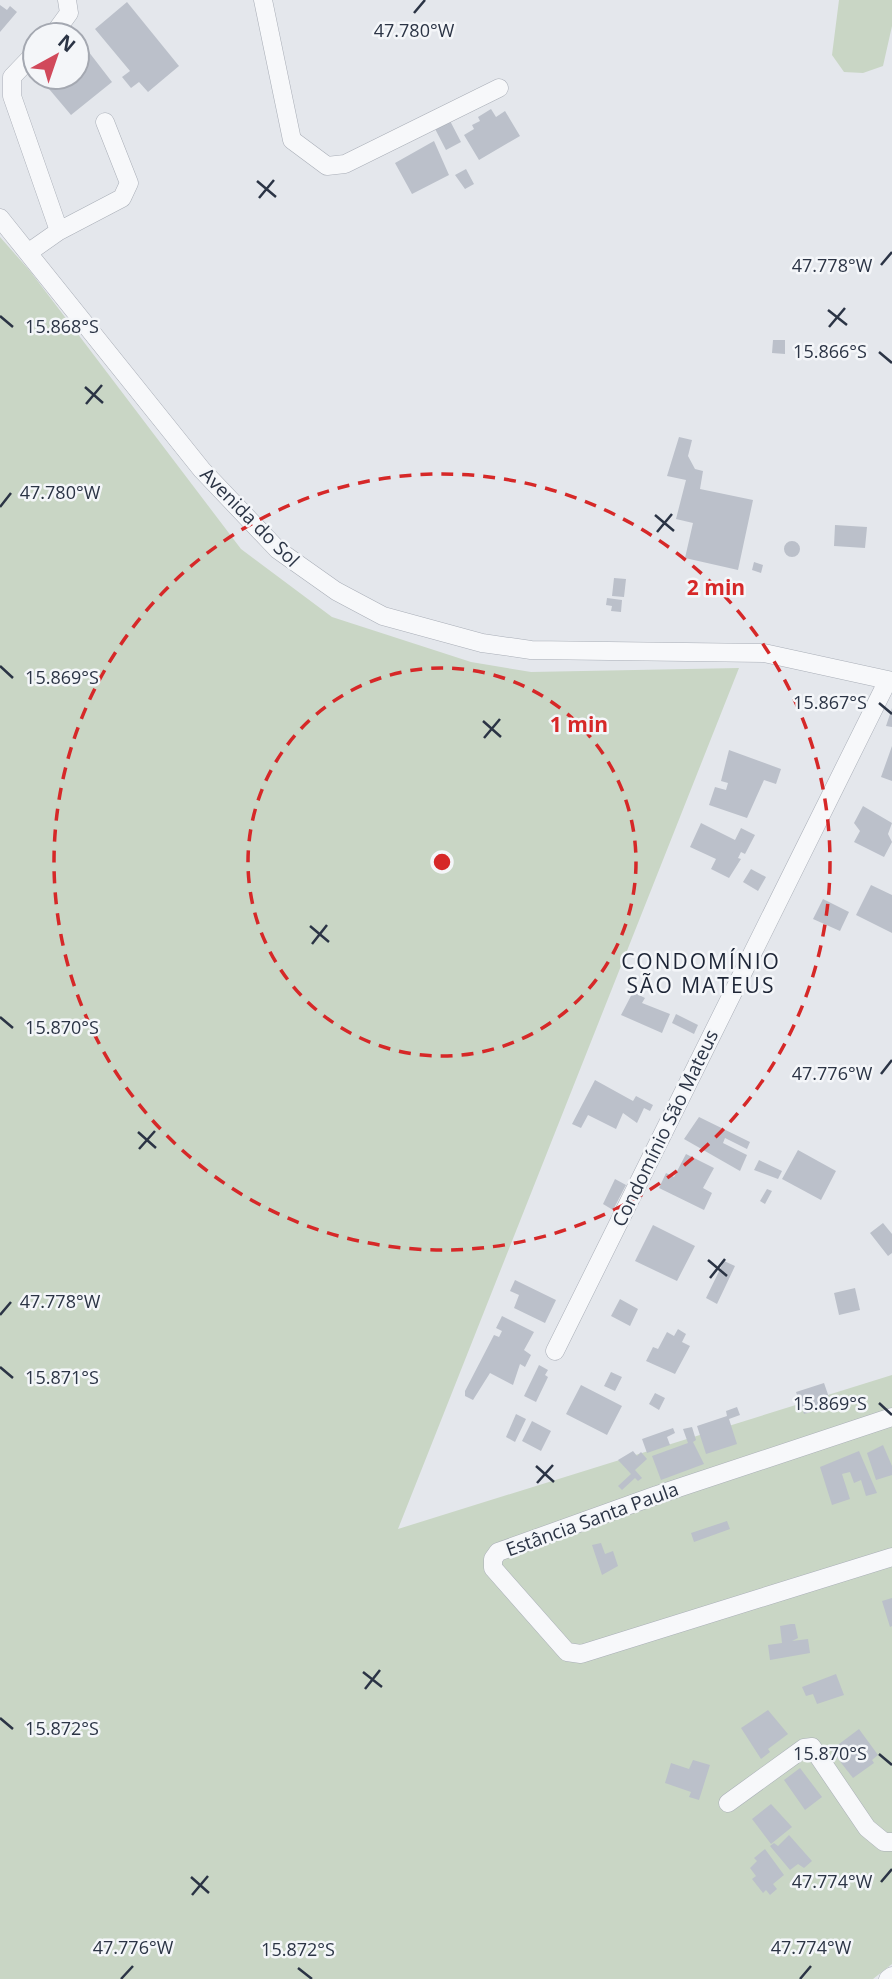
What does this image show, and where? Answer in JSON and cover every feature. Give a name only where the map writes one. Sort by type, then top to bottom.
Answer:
[{"type":"street","points":[[63,21],[69,13],[67,0]]},
{"type":"street","points":[[263,0],[292,140],[327,166],[345,164],[499,88]]},
{"type":"street","points":[[21,68],[12,77],[12,96],[59,231]]},
{"type":"street","points":[[29,252],[59,231],[122,198],[127,190],[129,183],[105,122]]},
{"type":"street","name":"Avenida do Sol","points":[[0,218],[202,470],[262,535],[306,573],[383,616],[482,643],[531,650],[764,653],[890,681]]},
{"type":"street","name":"Condomínio São Mateus","points":[[555,1351],[890,681]]},
{"type":"street","name":"Estância Santa Paula","points":[[892,1417],[657,1495],[498,1552],[493,1559],[493,1568],[567,1652],[581,1654],[892,1557]]},
{"type":"street","points":[[728,1803],[804,1748],[812,1747],[867,1828],[884,1842],[892,1842]]},
{"type":"green space","points":[[839,0],[892,0],[892,26],[883,66],[863,73],[844,72],[832,55]]},
{"type":"green space","points":[[0,237],[30,271],[241,549],[332,617],[471,662],[531,672],[739,668],[398,1529],[892,1375],[892,1964],[873,1979],[0,1979]]},
{"type":"building","points":[[127,2],[179,66],[148,92],[139,82],[131,88],[122,77],[130,71],[95,29]]},
{"type":"building","points":[[0,5],[7,10],[10,6],[17,12],[0,32]]},
{"type":"building","points":[[91,55],[112,82],[71,115],[51,91],[91,91]]},
{"type":"building","points":[[491,109],[496,117],[505,111],[520,136],[479,160],[464,135],[474,129],[472,125],[480,121],[478,117]]},
{"type":"building","points":[[447,115],[461,142],[446,150],[432,123]]},
{"type":"building","points":[[434,141],[449,175],[412,194],[395,163]]},
{"type":"building","points":[[466,169],[474,184],[465,189],[455,175]]},
{"type":"building","points":[[773,340],[785,340],[785,354],[772,353]]},
{"type":"building","points":[[679,437],[692,440],[688,456],[695,469],[703,471],[700,489],[753,500],[738,570],[685,558],[693,523],[676,519],[686,480],[667,476]]},
{"type":"building","points":[[835,525],[867,527],[865,548],[834,546]]},
{"type":"building","points":[[792,541],[798,543],[798,555],[792,557],[786,555],[784,549],[786,543]]},
{"type":"building","points":[[754,562],[763,565],[761,573],[752,570]]},
{"type":"building","points":[[614,578],[626,579],[624,597],[612,596]]},
{"type":"building","points":[[607,598],[622,600],[621,612],[611,611],[612,606],[606,605]]},
{"type":"building","points":[[892,708],[892,727],[886,726]]},
{"type":"building","points":[[892,746],[892,781],[881,777]]},
{"type":"building","points":[[729,750],[781,769],[776,784],[764,780],[747,818],[709,805],[715,787],[726,790],[728,783],[721,781]]},
{"type":"building","points":[[863,806],[892,823],[888,834],[892,842],[884,857],[854,842],[860,831],[854,823]]},
{"type":"building","points":[[701,823],[735,840],[741,828],[755,835],[745,854],[741,852],[738,858],[741,859],[729,878],[711,869],[716,859],[690,847]]},
{"type":"building","points":[[751,869],[766,877],[758,891],[743,882]]},
{"type":"building","points":[[871,885],[892,895],[892,933],[856,915]]},
{"type":"building","points":[[823,899],[849,912],[840,931],[813,919]]},
{"type":"building","points":[[633,992],[645,998],[642,1003],[670,1014],[662,1033],[621,1015]]},
{"type":"building","points":[[676,1014],[698,1025],[694,1034],[672,1023]]},
{"type":"building","points":[[595,1080],[633,1101],[636,1096],[653,1105],[650,1111],[644,1108],[637,1123],[623,1113],[616,1129],[588,1115],[581,1128],[572,1124]]},
{"type":"building","points":[[699,1117],[750,1142],[747,1149],[725,1138],[723,1143],[747,1155],[740,1171],[684,1139]]},
{"type":"building","points":[[798,1150],[836,1171],[821,1200],[782,1179]]},
{"type":"building","points":[[686,1154],[714,1168],[703,1188],[712,1193],[704,1210],[659,1188],[666,1173],[674,1177]]},
{"type":"building","points":[[759,1160],[782,1171],[778,1179],[754,1170]]},
{"type":"building","points":[[615,1179],[626,1185],[613,1210],[603,1204]]},
{"type":"building","points":[[767,1189],[772,1191],[765,1204],[760,1201]]},
{"type":"building","points":[[883,1223],[892,1234],[892,1253],[888,1256],[870,1233]]},
{"type":"building","points":[[653,1225],[695,1246],[677,1281],[635,1261]]},
{"type":"building","points":[[724,1261],[735,1266],[717,1304],[706,1298]]},
{"type":"building","points":[[515,1280],[556,1300],[545,1323],[514,1308],[519,1295],[510,1291]]},
{"type":"building","points":[[855,1288],[860,1310],[839,1315],[834,1293]]},
{"type":"building","points":[[620,1299],[638,1309],[630,1326],[611,1316]]},
{"type":"building","points":[[502,1316],[534,1332],[524,1350],[531,1355],[525,1367],[520,1364],[513,1385],[490,1373],[473,1400],[465,1396],[465,1391],[494,1335],[499,1337],[502,1331],[496,1328]]},
{"type":"building","points":[[678,1329],[686,1334],[682,1342],[690,1346],[675,1374],[646,1361],[653,1347],[658,1349],[667,1332],[674,1336]]},
{"type":"building","points":[[539,1365],[548,1370],[545,1375],[548,1377],[536,1402],[524,1396]]},
{"type":"building","points":[[611,1372],[622,1377],[615,1391],[604,1386]]},
{"type":"building","points":[[824,1383],[832,1406],[804,1414],[796,1392]]},
{"type":"building","points":[[581,1385],[622,1406],[607,1435],[566,1414]]},
{"type":"building","points":[[655,1393],[665,1398],[659,1410],[649,1404]]},
{"type":"building","points":[[737,1407],[740,1415],[729,1419],[737,1444],[706,1454],[697,1426],[727,1416],[726,1411]]},
{"type":"building","points":[[516,1414],[526,1419],[515,1442],[506,1437]]},
{"type":"building","points":[[532,1421],[551,1431],[541,1451],[522,1441]]},
{"type":"building","points":[[692,1427],[696,1440],[693,1442],[704,1464],[661,1480],[652,1456],[688,1443],[683,1429]]},
{"type":"building","points":[[673,1428],[675,1433],[667,1437],[670,1445],[647,1453],[642,1439]]},
{"type":"building","points":[[883,1445],[892,1466],[892,1475],[876,1480],[867,1453]]},
{"type":"building","points":[[633,1451],[637,1456],[641,1452],[647,1459],[635,1470],[642,1478],[638,1481],[635,1478],[622,1490],[618,1486],[631,1474],[618,1460]]},
{"type":"building","points":[[859,1451],[877,1493],[866,1496],[861,1480],[854,1483],[850,1472],[842,1474],[850,1499],[832,1505],[820,1467]]},
{"type":"building","points":[[727,1521],[730,1529],[694,1542],[691,1533]]},
{"type":"building","points":[[601,1543],[605,1554],[613,1551],[618,1566],[602,1575],[592,1545]]},
{"type":"building","points":[[892,1598],[892,1626],[890,1627],[882,1601]]},
{"type":"building","points":[[795,1624],[798,1638],[792,1641],[808,1639],[810,1653],[770,1660],[768,1645],[782,1643],[780,1626]]},
{"type":"building","points":[[836,1674],[844,1695],[817,1704],[813,1694],[806,1696],[802,1687]]},
{"type":"building","points":[[768,1710],[788,1734],[768,1749],[770,1752],[761,1759],[741,1728]]},
{"type":"building","points":[[859,1729],[878,1755],[872,1760],[874,1763],[853,1778],[831,1750]]},
{"type":"building","points":[[693,1760],[710,1765],[699,1800],[689,1797],[691,1792],[665,1783],[671,1763],[689,1769]]},
{"type":"building","points":[[800,1768],[822,1797],[805,1810],[784,1780]]},
{"type":"building","points":[[771,1804],[792,1827],[771,1844],[752,1819]]},
{"type":"building","points":[[789,1835],[812,1861],[804,1868],[798,1864],[790,1870],[770,1846],[774,1843],[778,1846]]},
{"type":"building","points":[[765,1849],[784,1875],[773,1884],[777,1889],[770,1895],[766,1890],[763,1893],[752,1879],[756,1876],[750,1868],[757,1861],[754,1858]]},
{"type":"district","name":"CONDOMÍNIO SÃO MATEUS","points":[[701,974]]}]
